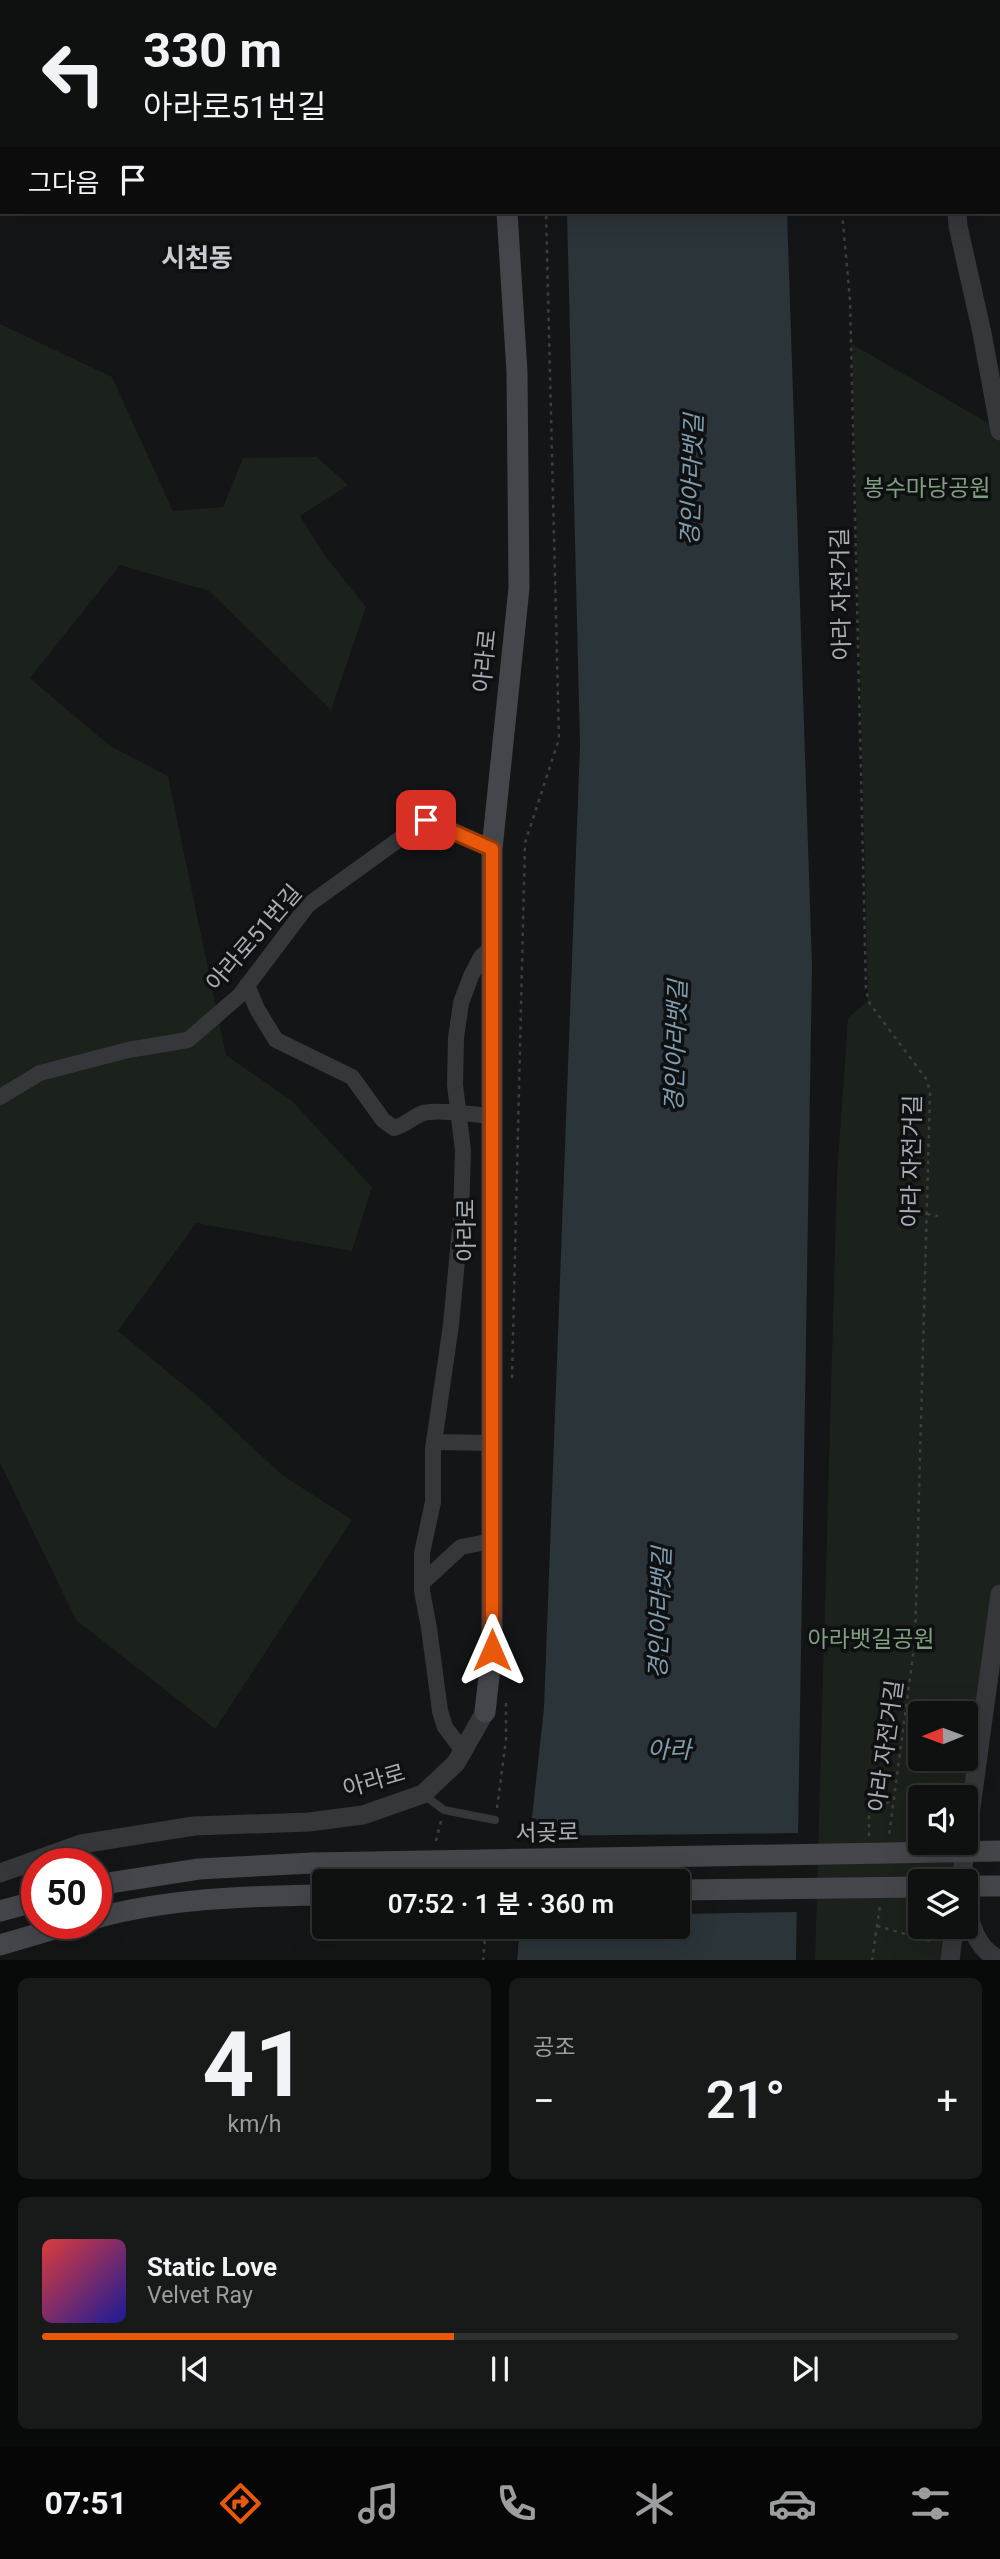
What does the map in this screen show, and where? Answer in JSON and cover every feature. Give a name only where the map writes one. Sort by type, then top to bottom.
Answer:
[{"type":"main road","name":"아라로","points":[[485,1712],[492,1650],[492,849],[519,589],[517,372],[507,214]]},
{"type":"main road","name":"서곶로","points":[[112,1883],[199,1869],[313,1863],[1000,1851]]},
{"type":"main road","points":[[978,1886],[1000,1886]]},
{"type":"main road","points":[[690,1890],[908,1887]]},
{"type":"main road","points":[[112,1913],[201,1900],[312,1895]]},
{"type":"main road","points":[[0,1912],[21,1906]]},
{"type":"main road","points":[[0,1945],[21,1939]]},
{"type":"street","points":[[957,214],[1000,431]]},
{"type":"street","name":"아라로51번길","points":[[0,1097],[40,1073],[128,1050],[188,1040],[240,995],[307,905],[426,820],[492,849]]},
{"type":"street","points":[[463,1751],[445,1727],[440,1711],[422,1583],[422,1553],[433,1502],[434,1442],[451,1325],[461,1217],[463,1150],[455,1085],[456,1038],[461,1003],[481,957],[492,947]]},
{"type":"street","points":[[247,985],[257,1009],[276,1041],[352,1077],[383,1120],[394,1128],[404,1126],[413,1116],[430,1112],[492,1116]]},
{"type":"street","points":[[434,1442],[492,1443]]},
{"type":"street","points":[[422,1583],[461,1547],[492,1541]]},
{"type":"street","points":[[963,1869],[1000,1594]]},
{"type":"street","name":"아라로","points":[[0,1874],[81,1844],[194,1826],[309,1822],[363,1815],[423,1794],[456,1763],[485,1712]]},
{"type":"street","points":[[977,1939],[982,1948],[1000,1960]]},
{"type":"lane","points":[[423,1794],[444,1810],[495,1820]]},
{"type":"path","points":[[512,1389],[525,843],[559,739],[546,214]]},
{"type":"path","name":"아라 자전거길","points":[[842,214],[851,333],[866,990],[870,1004],[930,1085],[915,1640],[888,1844]]},
{"type":"path","points":[[927,1213],[938,1216]]},
{"type":"path","points":[[495,1820],[506,1740],[506,1701]]},
{"type":"path","points":[[869,1837],[869,1814],[895,1798]]},
{"type":"path","points":[[872,1960],[880,1903]]},
{"type":"path","points":[[877,1926],[952,1944]]},
{"type":"path","points":[[483,1960],[485,1939]]},
{"type":"green space","points":[[0,324],[112,377],[173,511],[223,507],[243,458],[317,457],[348,485],[300,516],[326,557],[366,607],[331,710],[209,591],[120,565],[30,678],[110,746],[168,776],[226,1055],[292,1101],[372,1187],[352,1251],[196,1223],[118,1331],[202,1400],[282,1475],[352,1520],[215,1729],[76,1620],[0,1463]]},
{"type":"green space","points":[[852,344],[1000,430],[1000,1594],[978,1756],[978,1701],[908,1701],[908,1771],[976,1771],[974,1785],[908,1785],[908,1855],[965,1855],[963,1869],[908,1869],[908,1939],[953,1939],[950,1960],[815,1960],[837,1175],[848,1018],[868,1000]]},
{"type":"water","name":"아라","points":[[567,214],[787,214],[812,966],[796,1960],[517,1960],[519,1939],[690,1939],[690,1869],[526,1869],[544,1708],[580,745]]},
{"type":"pier","points":[[801,1833],[800,1912],[690,1914],[690,1869],[523,1869],[526,1836]]},
{"type":"district","name":"시천동","points":[[197,258]]},
{"type":"route","points":[[426,820],[492,849],[492,1650]]},
{"type":"water label","name":"경인아라뱃길","points":[[692,480]]},
{"type":"water label","name":"경인아라뱃길","points":[[676,1046]]},
{"type":"water label","name":"경인아라뱃길","points":[[660,1613]]},
{"type":"park label","name":"봉수마당공원","points":[[927,488]]},
{"type":"park label","name":"아라뱃길공원","points":[[871,1639]]}]
